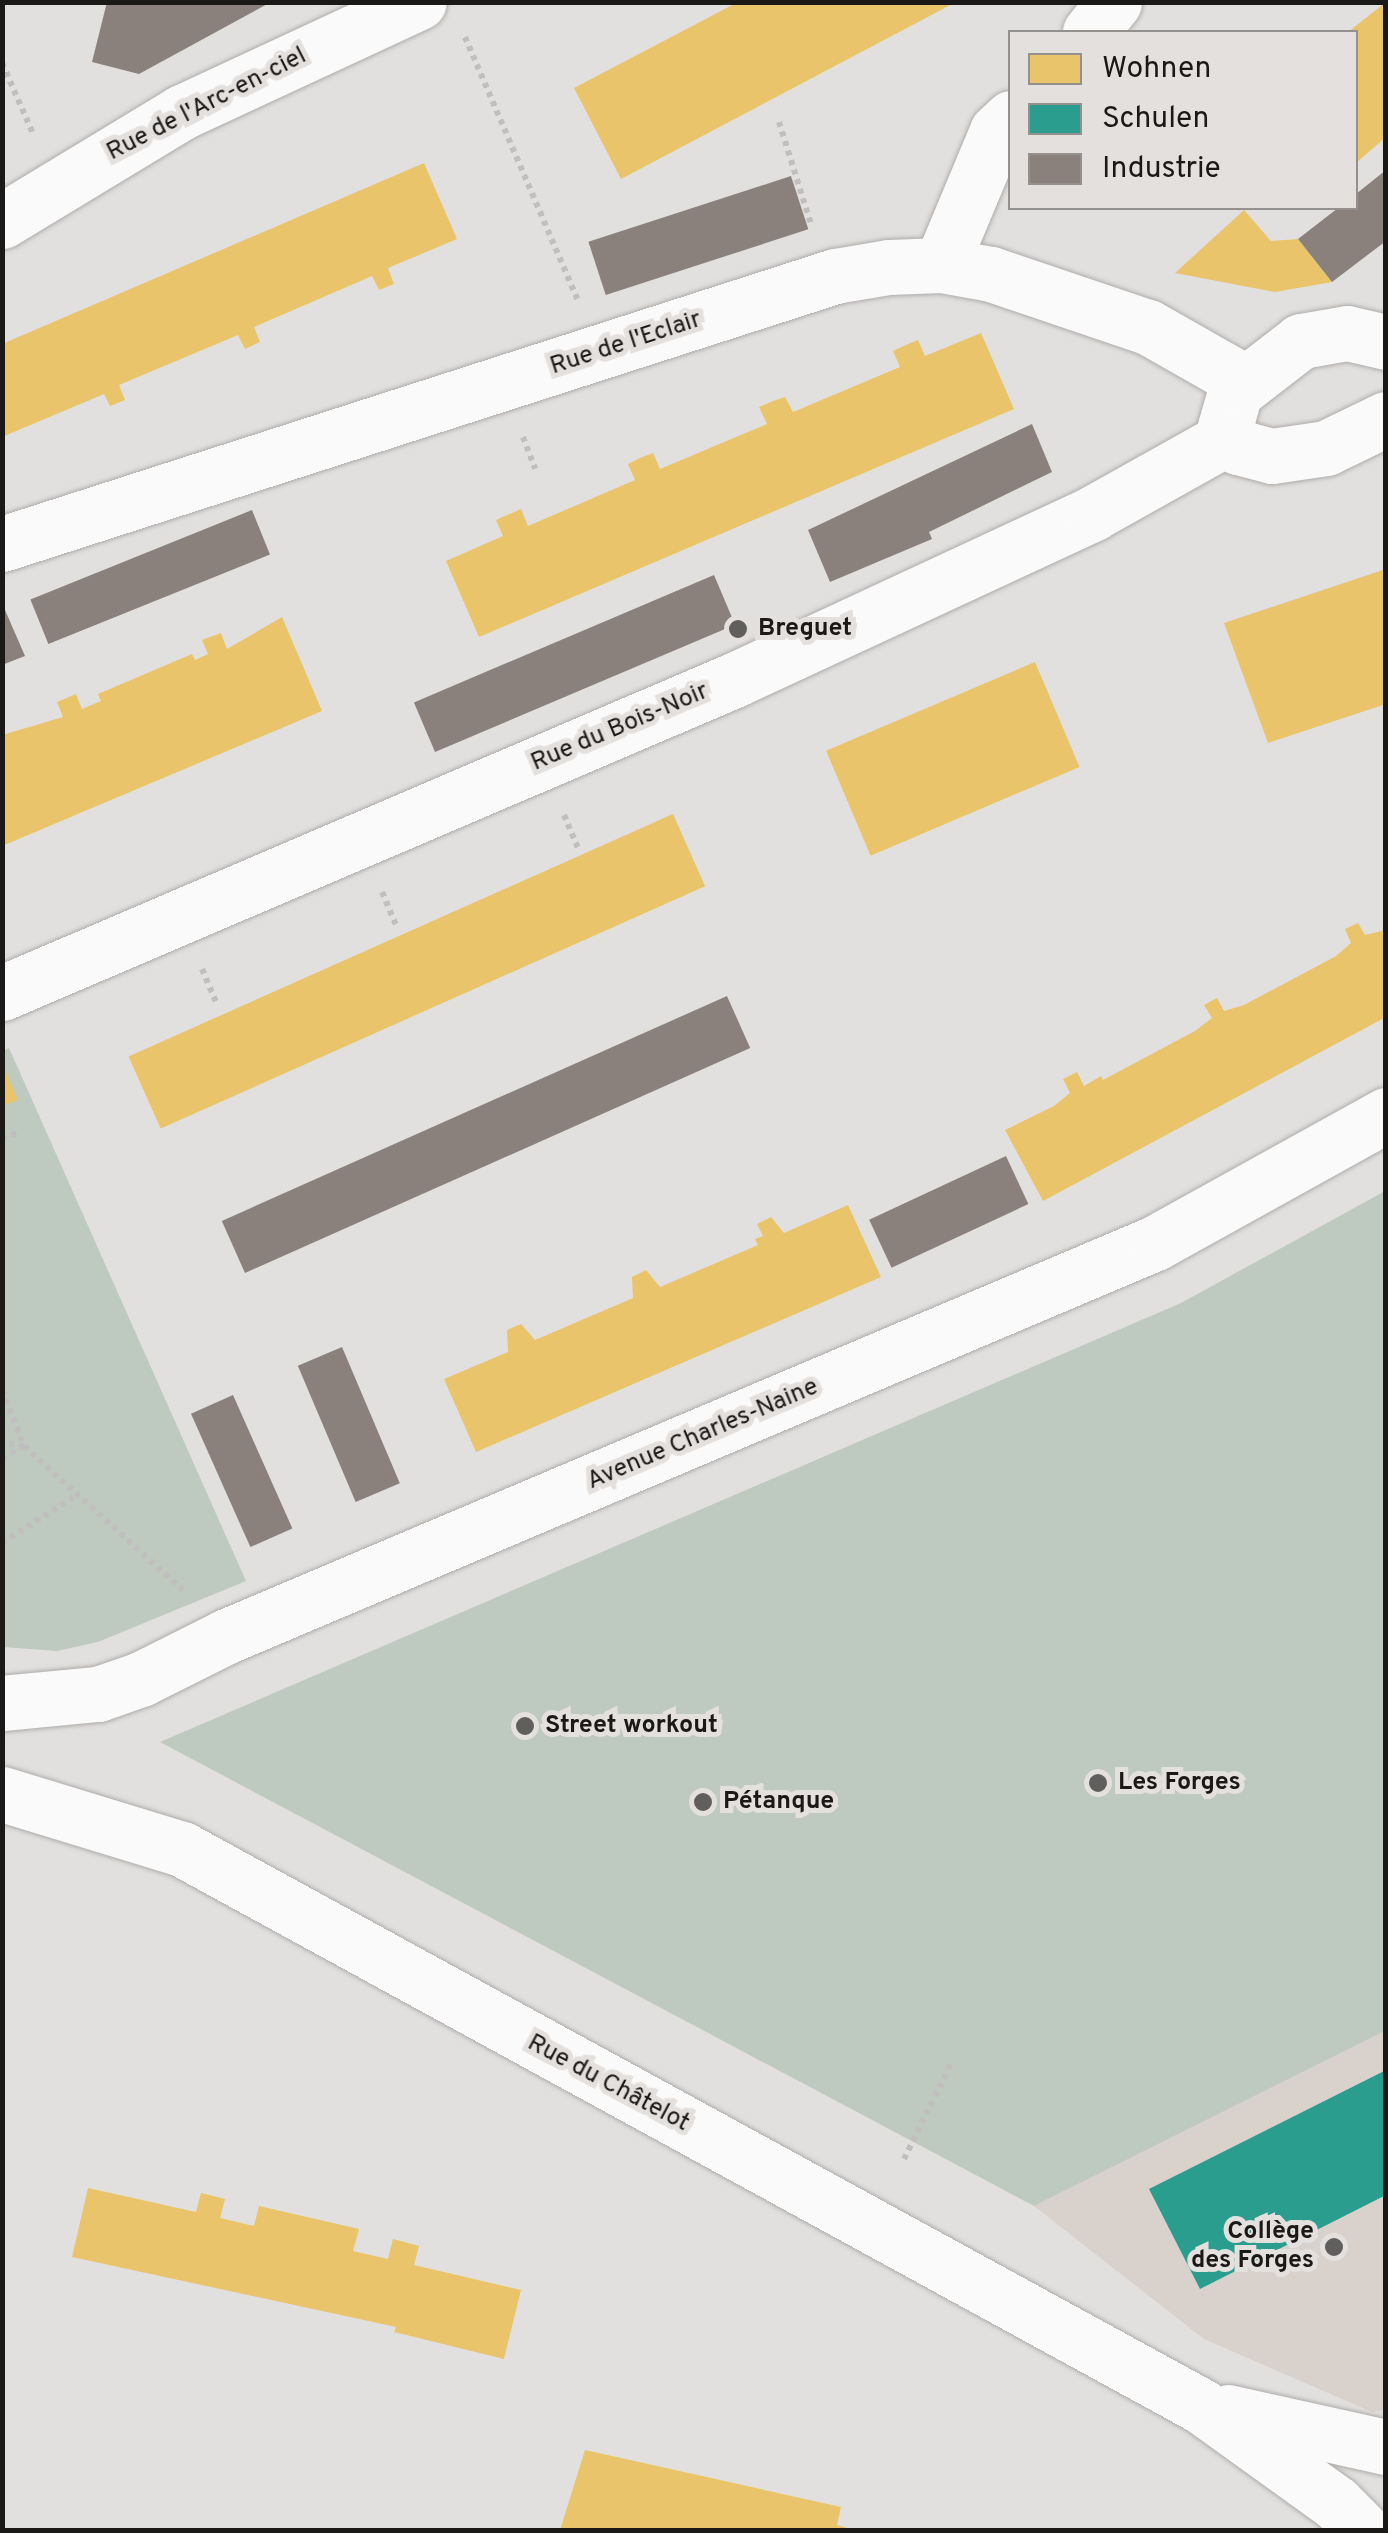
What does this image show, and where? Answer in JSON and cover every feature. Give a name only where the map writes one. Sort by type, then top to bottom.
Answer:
[{"type":"street","points":[[1092,30],[1114,2]]},
{"type":"street","name":"Rue de l'Arc-en-ciel","points":[[2,221],[182,112],[440,15]]},
{"type":"street","points":[[940,265],[998,130],[1008,120]]},
{"type":"street","name":"Rue de l'Eclair","points":[[2,544],[836,276],[940,265],[990,274],[1148,327],[1244,382]]},
{"type":"street","points":[[1380,333],[1324,334],[1301,341],[1244,382],[1226,408],[1226,438],[1272,456],[1326,448],[1386,419]]},
{"type":"street","name":"Rue du Bois-Noir","points":[[2,993],[770,664],[1093,512],[1226,438]]},
{"type":"street","name":"Avenue Charles-Naine","points":[[2,1704],[98,1694],[1155,1243],[1386,1115]]},
{"type":"street","name":"Rue du Châtelot","points":[[2,1794],[182,1849],[1201,2406],[1336,2503],[1364,2530]]},
{"type":"street","name":"Rue du Châtelot","points":[[1201,2406],[1386,2447]]},
{"type":"path","points":[[440,15],[578,300]]},
{"type":"path","points":[[2,63],[35,139]]},
{"type":"path","points":[[779,122],[812,228]]},
{"type":"path","points":[[527,448],[535,469]]},
{"type":"path","points":[[564,815],[579,851]]},
{"type":"path","points":[[382,892],[398,928]]},
{"type":"path","points":[[204,975],[217,1005]]},
{"type":"path","points":[[2,1138],[20,1132]]},
{"type":"path","points":[[2,1390],[24,1446],[227,1636]]},
{"type":"path","points":[[2,1443],[24,1446]]},
{"type":"path","points":[[2,1458],[24,1446]]},
{"type":"path","points":[[2,1543],[78,1495]]},
{"type":"path","points":[[904,2160],[952,2062]]},
{"type":"shaded area","points":[[9,1048],[246,1581],[98,1642],[57,1651],[3,1647],[2,1051]]},
{"type":"shaded area","points":[[1385,1191],[1385,2031],[1034,2206],[160,1742],[1181,1303]]},
{"type":"shaded area","name":"Collège des Forges","points":[[1385,2031],[1385,2070],[1150,2189],[1200,2288],[1385,2195],[1385,2410],[1372,2412],[1204,2339],[1034,2206]]},
{"type":"building: Wohnen","points":[[738,2],[956,2],[621,179],[574,88]]},
{"type":"building: Wohnen","points":[[1386,2],[1386,137],[1358,161],[1358,30],[1351,30]]},
{"type":"building: Wohnen","points":[[424,163],[457,239],[388,268],[394,284],[379,290],[372,276],[254,327],[260,342],[245,349],[238,335],[119,385],[125,400],[110,406],[104,394],[2,437],[2,344]]},
{"type":"building: Wohnen","points":[[1244,210],[1271,241],[1298,239],[1332,282],[1275,292],[1175,273]]},
{"type":"building: Wohnen","points":[[981,333],[1014,409],[479,637],[446,561],[503,536],[496,520],[521,509],[528,526],[635,480],[628,464],[640,458],[653,453],[660,469],[767,424],[759,407],[773,401],[785,397],[793,412],[900,367],[893,351],[906,345],[918,340],[925,356]]},
{"type":"building: Wohnen","points":[[1386,569],[1386,704],[1268,743],[1224,623]]},
{"type":"building: Wohnen","points":[[282,617],[322,711],[2,846],[2,735],[63,717],[57,702],[76,694],[82,709],[101,701],[98,694],[192,654],[195,660],[208,654],[202,640],[221,633],[227,649]]},
{"type":"building: Wohnen","points":[[1035,662],[1080,767],[871,856],[826,751]]},
{"type":"building: Wohnen","points":[[673,814],[705,886],[161,1129],[129,1056]]},
{"type":"building: Wohnen","points":[[1358,923],[1365,935],[1386,930],[1386,1017],[1043,1201],[1005,1130],[1054,1106],[1070,1093],[1063,1079],[1077,1072],[1084,1086],[1101,1076],[1103,1080],[1195,1031],[1212,1018],[1204,1005],[1217,998],[1224,1011],[1244,1005],[1336,956],[1351,943],[1345,929]]},
{"type":"building: Wohnen","points":[[2,1062],[18,1100],[2,1106]]},
{"type":"building: Wohnen","points":[[848,1205],[881,1277],[476,1452],[444,1379],[508,1352],[507,1330],[521,1324],[535,1340],[633,1298],[632,1277],[646,1270],[660,1287],[758,1245],[755,1239],[763,1236],[757,1224],[771,1217],[784,1233]]},
{"type":"building: Wohnen","points":[[88,2188],[196,2212],[201,2193],[225,2199],[220,2218],[254,2226],[259,2206],[359,2229],[353,2251],[388,2259],[393,2239],[419,2246],[414,2265],[521,2290],[504,2359],[394,2332],[396,2327],[72,2257]]},
{"type":"building: Wohnen","points":[[585,2450],[841,2507],[837,2525],[854,2530],[560,2530]]},
{"type":"building: Schulen","points":[[1386,2070],[1386,2195],[1200,2289],[1149,2189]]},
{"type":"building: Industrie","points":[[107,2],[271,2],[139,74],[92,62]]},
{"type":"building: Industrie","points":[[1386,170],[1386,241],[1332,282],[1298,239],[1335,210],[1358,210],[1358,192]]},
{"type":"building: Industrie","points":[[791,176],[808,229],[606,295],[588,242]]},
{"type":"building: Industrie","points":[[1032,424],[1052,472],[929,532],[932,539],[830,582],[808,530]]},
{"type":"building: Industrie","points":[[252,510],[270,555],[48,644],[30,600]]},
{"type":"building: Industrie","points":[[714,575],[735,625],[435,752],[414,702]]},
{"type":"building: Industrie","points":[[5,610],[25,656],[2,665],[2,611]]},
{"type":"building: Industrie","points":[[727,996],[750,1048],[245,1273],[222,1221]]},
{"type":"building: Industrie","points":[[1006,1156],[1028,1204],[892,1268],[869,1220]]},
{"type":"building: Industrie","points":[[342,1347],[400,1483],[356,1502],[298,1366]]},
{"type":"building: Industrie","points":[[233,1395],[292,1528],[250,1547],[191,1414]]},
{"type":"place","name":"Breguet","points":[[738,629]]},
{"type":"place","name":"Street workout","points":[[525,1726]]},
{"type":"place","name":"Les Forges","points":[[1098,1783]]},
{"type":"place","name":"Pétanque","points":[[703,1802]]},
{"type":"place","name":"Collège des Forges","points":[[1334,2247]]}]
